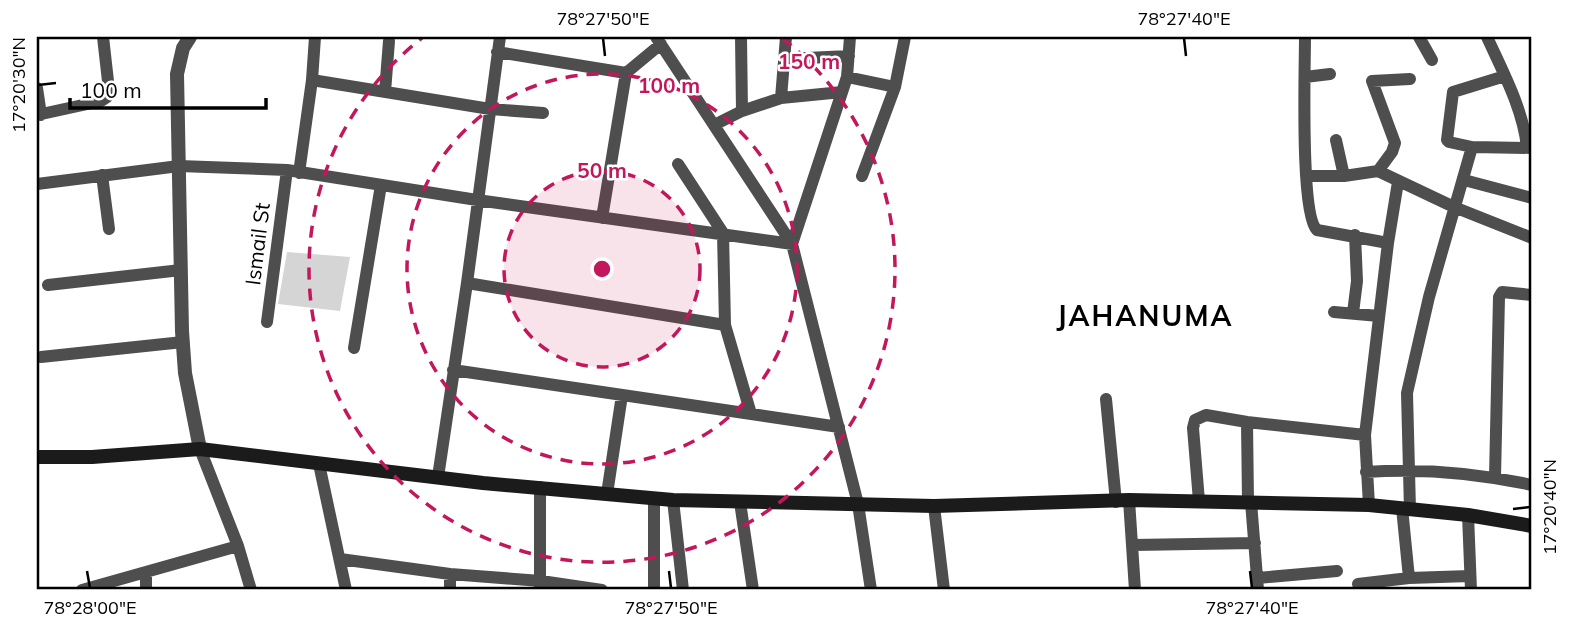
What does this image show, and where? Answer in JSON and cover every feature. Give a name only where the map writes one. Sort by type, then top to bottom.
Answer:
[{"type":"main road","points":[[37,457],[92,457],[200,449],[654,499],[934,506],[1122,501],[1368,505],[1468,515],[1532,526]]},
{"type":"street","points":[[37,88],[39,115],[101,101],[107,97],[109,90],[103,37]]},
{"type":"street","points":[[190,37],[183,48],[177,74],[185,373],[200,449],[238,546],[251,590]]},
{"type":"street","name":"Ismail St","points":[[267,322],[312,80],[315,37]]},
{"type":"street","points":[[438,477],[500,37]]},
{"type":"street","points":[[741,37],[742,111]]},
{"type":"street","points":[[780,98],[786,37]]},
{"type":"street","points":[[792,244],[847,77],[850,37]]},
{"type":"street","points":[[862,176],[895,87],[905,37]]},
{"type":"street","points":[[1305,37],[1306,176],[1308,207],[1314,229],[1388,243]]},
{"type":"street","points":[[1419,37],[1432,60]]},
{"type":"street","points":[[1488,37],[1504,76],[1525,130],[1530,148],[1472,147],[1449,142],[1447,140],[1453,92],[1504,76]]},
{"type":"street","points":[[602,218],[626,73],[659,40],[792,244],[858,504],[871,590]]},
{"type":"street","points":[[385,92],[389,41]]},
{"type":"street","points":[[498,52],[626,73]]},
{"type":"street","points":[[785,59],[849,56]]},
{"type":"street","points":[[1305,76],[1330,74]]},
{"type":"street","points":[[847,77],[895,87]]},
{"type":"street","points":[[1378,171],[1392,152],[1395,143],[1372,81],[1410,79]]},
{"type":"street","points":[[312,80],[490,109],[543,113]]},
{"type":"street","points":[[714,125],[742,111],[780,98],[842,92]]},
{"type":"street","points":[[1336,140],[1344,176]]},
{"type":"street","points":[[1409,578],[1406,509],[1409,469],[1407,393],[1429,297],[1472,147]]},
{"type":"street","points":[[678,164],[723,233],[725,326],[751,414]]},
{"type":"street","points":[[37,184],[179,166],[293,171],[792,244]]},
{"type":"street","points":[[1306,176],[1344,176],[1378,171],[1398,182],[1532,238]]},
{"type":"street","points":[[102,175],[109,229]]},
{"type":"street","points":[[1464,180],[1532,198]]},
{"type":"street","points":[[1368,505],[1365,435],[1398,182]]},
{"type":"street","points":[[354,348],[381,185]]},
{"type":"street","points":[[1353,313],[1357,281],[1355,235]]},
{"type":"street","points":[[48,285],[181,270]]},
{"type":"street","points":[[467,283],[725,326]]},
{"type":"street","points":[[1495,477],[1499,297],[1502,292],[1510,291],[1532,295]]},
{"type":"street","points":[[1334,312],[1379,316]]},
{"type":"street","points":[[41,357],[183,342]]},
{"type":"street","points":[[453,370],[839,427]]},
{"type":"street","points":[[607,494],[622,394]]},
{"type":"street","points":[[1106,399],[1122,501],[1133,545],[1135,590]]},
{"type":"street","points":[[1199,501],[1195,420],[1206,415],[1365,435]]},
{"type":"street","points":[[1247,422],[1257,584],[1337,571]]},
{"type":"street","points":[[318,464],[346,590]]},
{"type":"street","points":[[1366,472],[1409,469],[1495,477],[1532,485]]},
{"type":"street","points":[[540,487],[541,585]]},
{"type":"street","points":[[654,499],[654,590]]},
{"type":"street","points":[[673,500],[683,590]]},
{"type":"street","points":[[740,502],[753,590]]},
{"type":"street","points":[[934,506],[944,590]]},
{"type":"street","points":[[1468,515],[1471,590]]},
{"type":"street","points":[[1133,545],[1255,543]]},
{"type":"street","points":[[82,590],[238,546]]},
{"type":"street","points":[[340,559],[541,585],[602,590]]},
{"type":"street","points":[[146,572],[146,590]]},
{"type":"street","points":[[450,574],[450,590]]},
{"type":"street","points":[[1358,584],[1409,578],[1470,576]]},
{"type":"shaded area","points":[[287,252],[350,257],[340,311],[278,304]]},
{"type":"district","name":"JAHANUMA","points":[[1145,316]]}]
